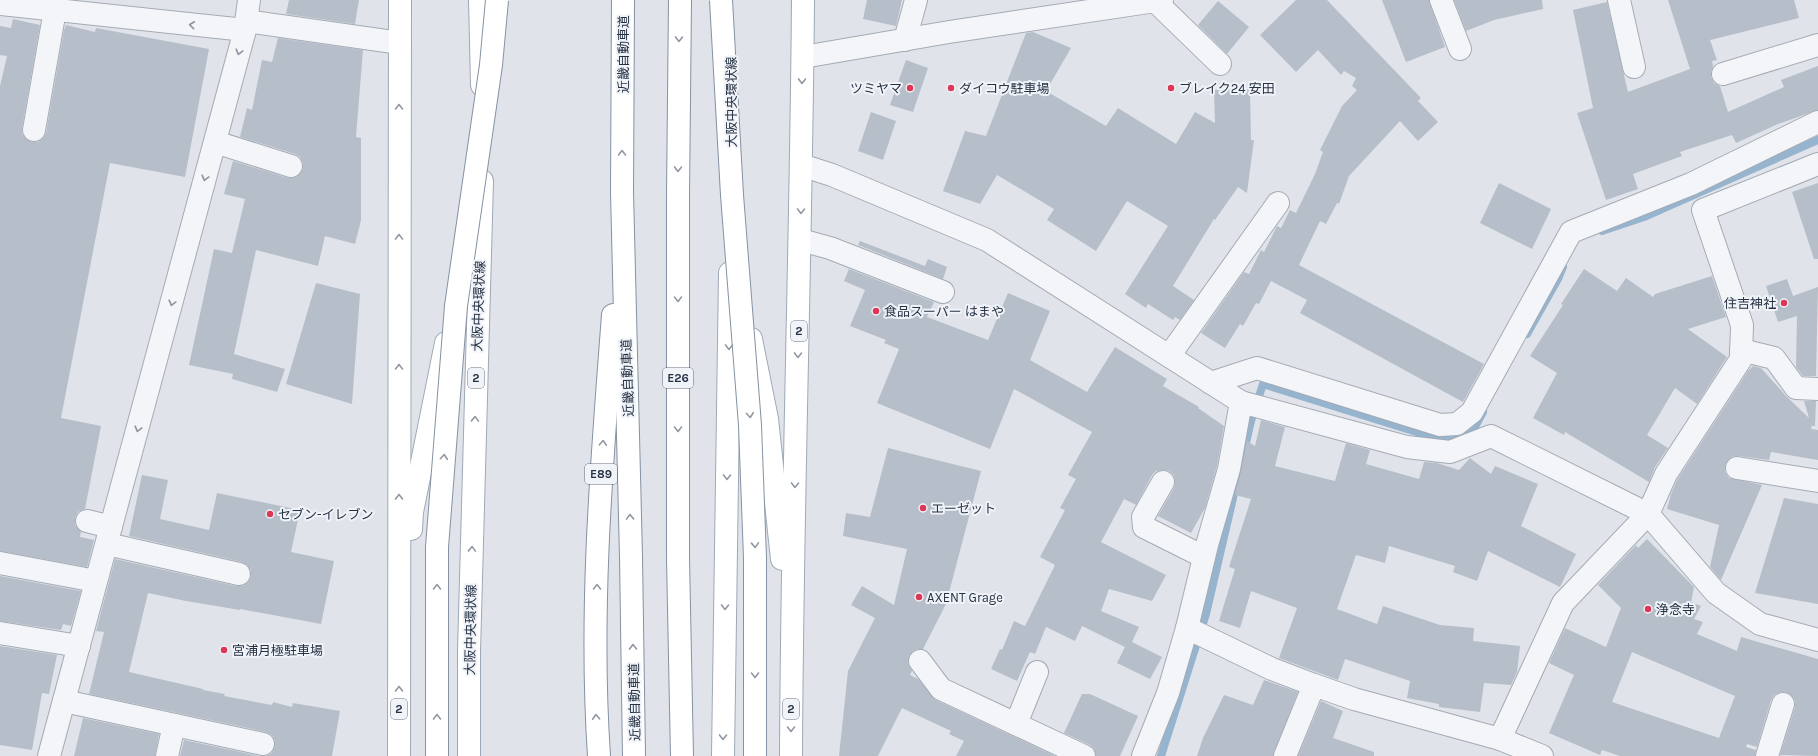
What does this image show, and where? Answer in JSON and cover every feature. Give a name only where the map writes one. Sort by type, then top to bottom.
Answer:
[{"type":"main road","name":"2","points":[[400,0],[400,756]]},
{"type":"main road","name":"大阪中央環状線","points":[[469,756],[469,651],[482,180],[480,0]]},
{"type":"main road","points":[[436,756],[437,540],[456,306],[491,65],[497,0]]},
{"type":"main road","name":"近畿自動車道","points":[[623,0],[622,192],[631,557],[634,756]]},
{"type":"main road","name":"E26","points":[[680,0],[678,196],[678,550],[682,756]]},
{"type":"main road","points":[[721,0],[732,195],[750,425],[755,558],[755,756]]},
{"type":"main road","name":"大阪中央環状線","points":[[723,756],[732,0]]},
{"type":"main road","name":"2","points":[[791,756],[801,240],[803,0]]},
{"type":"main road","points":[[399,662],[412,512],[444,352],[482,180]]},
{"type":"main road","name":"E89","points":[[599,756],[596,714],[597,558],[604,433],[622,192]]},
{"type":"main road","name":"2","points":[[730,240],[767,419],[792,662]]},
{"type":"street","points":[[905,40],[916,0]]},
{"type":"street","points":[[1441,0],[1460,49]]},
{"type":"street","points":[[1620,0],[1634,67]]},
{"type":"street","points":[[803,57],[1124,3],[1159,1],[1220,64]]},
{"type":"street","points":[[0,4],[55,10],[247,17],[400,43]]},
{"type":"street","points":[[34,130],[55,10]]},
{"type":"street","points":[[49,756],[215,142],[247,17]]},
{"type":"street","points":[[1723,74],[1818,45]]},
{"type":"street","points":[[1211,383],[1257,368],[1440,425],[1457,424],[1472,412],[1571,232],[1684,186],[1818,122]]},
{"type":"street","points":[[215,142],[291,166]]},
{"type":"street","points":[[802,164],[832,175],[987,240],[1241,402],[1414,448],[1450,452],[1491,436],[1648,514],[1716,593],[1760,624],[1818,640]]},
{"type":"street","points":[[1703,210],[1818,164]]},
{"type":"street","points":[[1500,739],[1563,603],[1648,514],[1666,474],[1741,359],[1742,325],[1703,210],[1684,186]]},
{"type":"street","points":[[1169,356],[1278,203]]},
{"type":"street","points":[[801,240],[830,248],[943,292]]},
{"type":"street","points":[[1741,350],[1774,358],[1796,388],[1818,389]]},
{"type":"street","points":[[1143,756],[1168,693],[1188,628],[1204,557],[1229,469],[1241,402]]},
{"type":"street","points":[[1737,468],[1818,481]]},
{"type":"street","points":[[1163,482],[1143,517],[1144,527],[1204,557]]},
{"type":"street","points":[[88,521],[109,535],[239,574]]},
{"type":"street","points":[[0,563],[96,581]]},
{"type":"street","points":[[1188,628],[1272,669],[1354,699],[1500,739],[1542,756]]},
{"type":"street","points":[[0,633],[79,646]]},
{"type":"street","points":[[920,661],[941,689],[1084,756]]},
{"type":"street","points":[[1016,724],[1037,672]]},
{"type":"street","points":[[1285,756],[1314,684]]},
{"type":"street","points":[[64,701],[263,744]]},
{"type":"street","points":[[1767,756],[1783,704]]},
{"type":"street","points":[[167,756],[174,725]]},
{"type":"building","points":[[289,0],[359,0],[355,24],[286,14]]},
{"type":"building","points":[[867,0],[902,0],[896,26],[863,19]]},
{"type":"building","points":[[1296,0],[1327,0],[1421,98],[1418,101],[1438,122],[1418,141],[1400,121],[1349,176],[1339,204],[1337,203],[1326,224],[1320,221],[1299,265],[1484,364],[1463,402],[1300,313],[1307,300],[1271,281],[1259,304],[1256,303],[1243,326],[1240,324],[1225,348],[1201,333],[1244,272],[1249,274],[1261,250],[1264,252],[1277,226],[1281,228],[1290,210],[1296,213],[1315,174],[1323,152],[1320,150],[1342,106],[1357,90],[1352,86],[1356,78],[1344,71],[1341,75],[1318,50],[1296,72],[1260,35]]},
{"type":"building","points":[[1382,0],[1429,0],[1445,47],[1406,62]]},
{"type":"building","points":[[1454,0],[1542,0],[1543,9],[1494,20],[1466,31]]},
{"type":"building","points":[[1668,0],[1794,0],[1799,18],[1710,40],[1717,60],[1712,61],[1713,66],[1711,77],[1714,83],[1720,86],[1728,112],[1784,87],[1781,80],[1818,66],[1818,110],[1778,124],[1736,143],[1732,135],[1680,152],[1682,156],[1633,174],[1638,189],[1606,200],[1577,113],[1593,108],[1573,10],[1607,2],[1628,92],[1690,69]]},
{"type":"building","points":[[1218,1],[1249,27],[1227,54],[1198,25]]},
{"type":"building","points":[[13,19],[40,25],[22,128],[22,134],[26,139],[32,142],[38,142],[46,133],[66,25],[95,32],[96,28],[209,49],[185,177],[110,163],[61,418],[101,426],[85,509],[78,512],[75,518],[75,525],[81,531],[80,537],[94,540],[87,567],[0,551],[0,86],[7,56],[0,55],[0,26],[11,28]]},
{"type":"building","points":[[1033,32],[1071,48],[1046,91],[1106,126],[1118,108],[1176,144],[1195,112],[1215,123],[1214,90],[1250,89],[1251,140],[1254,140],[1247,193],[1238,187],[1215,220],[1214,219],[1173,286],[1194,300],[1180,320],[1175,317],[1173,320],[1148,304],[1146,308],[1125,294],[1168,226],[1127,201],[1096,251],[1047,220],[1054,209],[997,175],[980,204],[943,191],[965,131],[986,136],[1026,33]]},
{"type":"building","points":[[278,38],[363,50],[356,137],[361,138],[361,220],[355,244],[325,236],[318,266],[256,250],[234,354],[285,369],[277,392],[232,379],[233,374],[189,365],[214,249],[232,253],[245,199],[224,194],[233,161],[288,178],[293,178],[299,175],[303,169],[303,163],[300,157],[295,154],[240,137],[247,108],[252,110],[262,60],[272,62]]},
{"type":"building","points":[[906,60],[928,68],[913,112],[890,105]]},
{"type":"building","points":[[871,112],[896,121],[883,160],[858,151]]},
{"type":"building","points":[[1499,183],[1551,209],[1532,249],[1480,223]]},
{"type":"building","points":[[1818,183],[1818,259],[1814,259],[1792,192]]},
{"type":"building","points":[[860,241],[925,266],[928,259],[947,267],[943,279],[858,245]]},
{"type":"building","points":[[849,269],[934,302],[927,317],[988,340],[1008,293],[1050,311],[1030,360],[1087,392],[1115,347],[1167,379],[1163,386],[1199,407],[1198,408],[1224,426],[1217,466],[1205,508],[1191,533],[1158,516],[1174,488],[1175,482],[1174,475],[1169,471],[1163,470],[1156,471],[1152,475],[1136,505],[1124,499],[1101,542],[1166,575],[1152,601],[1109,589],[1101,611],[1139,627],[1132,642],[1162,657],[1150,679],[1117,663],[1125,647],[1082,626],[1075,641],[1046,627],[1035,654],[1030,652],[1017,681],[991,669],[1000,649],[1002,650],[1014,621],[1025,626],[1055,565],[1040,557],[1065,510],[1060,508],[1076,479],[1068,475],[1092,432],[1014,389],[990,449],[877,403],[899,349],[884,343],[886,340],[850,326],[865,290],[844,281]]},
{"type":"building","points":[[1584,269],[1617,291],[1626,278],[1653,297],[1655,294],[1712,276],[1726,317],[1688,329],[1727,357],[1697,404],[1675,388],[1647,435],[1668,448],[1655,467],[1649,482],[1565,432],[1564,435],[1533,418],[1557,373],[1530,356]]},
{"type":"building","points":[[1787,279],[1793,296],[1818,287],[1816,376],[1803,376],[1796,367],[1797,316],[1778,322],[1766,286]]},
{"type":"building","points":[[316,283],[360,294],[352,404],[286,384]]},
{"type":"building","points":[[1753,366],[1761,368],[1786,396],[1809,418],[1804,401],[1816,401],[1815,426],[1812,425],[1811,429],[1818,430],[1818,460],[1771,452],[1769,460],[1733,456],[1728,460],[1725,466],[1725,472],[1729,478],[1762,485],[1721,580],[1710,567],[1719,525],[1667,509],[1677,480],[1748,371]]},
{"type":"building","points":[[1261,420],[1285,427],[1275,466],[1335,481],[1346,443],[1370,450],[1366,464],[1419,479],[1424,462],[1437,463],[1459,470],[1470,458],[1491,474],[1495,466],[1538,484],[1521,526],[1576,554],[1560,587],[1488,551],[1477,581],[1453,572],[1455,566],[1389,546],[1385,563],[1356,555],[1337,609],[1377,624],[1383,606],[1440,625],[1474,628],[1473,641],[1520,646],[1517,672],[1511,685],[1484,683],[1480,712],[1439,707],[1439,704],[1407,698],[1410,681],[1345,659],[1338,680],[1279,658],[1297,608],[1251,591],[1240,628],[1219,621],[1235,569],[1229,567],[1251,499],[1235,495],[1247,441],[1255,446]]},
{"type":"building","points":[[888,448],[981,471],[946,604],[923,649],[913,651],[909,656],[908,663],[912,671],[910,675],[918,679],[936,700],[1055,756],[956,756],[964,741],[949,734],[951,731],[902,708],[878,756],[839,756],[848,671],[875,618],[851,605],[862,586],[894,605],[907,549],[843,536],[846,513],[870,517]]},
{"type":"building","points":[[142,475],[168,480],[160,519],[209,530],[217,493],[300,510],[291,552],[334,561],[321,624],[148,593],[129,672],[225,694],[224,696],[272,705],[273,702],[292,707],[293,703],[340,711],[332,756],[266,756],[272,753],[275,746],[275,741],[272,735],[266,732],[89,694],[104,632],[96,631],[115,559],[236,586],[243,586],[251,577],[251,570],[242,562],[129,536]]},
{"type":"building","points":[[1784,498],[1818,504],[1818,604],[1755,593]]},
{"type":"building","points":[[1647,539],[1694,587],[1691,602],[1701,606],[1694,619],[1703,622],[1697,634],[1737,651],[1741,637],[1818,659],[1818,756],[1780,755],[1795,707],[1795,701],[1792,696],[1786,692],[1780,692],[1774,695],[1771,700],[1757,747],[1747,744],[1746,747],[1756,750],[1755,756],[1620,756],[1602,750],[1600,755],[1549,733],[1574,675],[1549,663],[1565,628],[1606,647],[1621,608],[1598,585],[1636,545],[1638,548]],"holes":[[[1632,652],[1735,696],[1719,738],[1612,702]]]},
{"type":"building","points":[[0,576],[81,591],[71,626],[63,624],[61,630],[0,621]]},
{"type":"building","points":[[0,646],[57,655],[49,694],[42,693],[32,750],[0,745]]},
{"type":"building","points":[[1264,680],[1298,692],[1273,756],[1197,756],[1203,738],[1224,695],[1253,705]]},
{"type":"building","points":[[1082,694],[1090,694],[1138,716],[1120,756],[1096,756],[1094,749],[1090,745],[1064,733]]},
{"type":"building","points":[[1321,701],[1343,711],[1333,738],[1374,752],[1374,756],[1298,756]]},
{"type":"building","points":[[83,718],[159,734],[155,756],[74,756]]},
{"type":"building","points":[[184,740],[259,756],[180,756]]},
{"type":"waterway","points":[[1602,231],[1644,217],[1818,140]]},
{"type":"waterway","points":[[1527,334],[1558,279],[1563,267]]},
{"type":"waterway","points":[[1161,756],[1206,614],[1251,421],[1263,384],[1439,439],[1471,434],[1483,412]]},
{"type":"place","name":"ツミヤマ","points":[[910,88]]},
{"type":"place","name":"ダイコウ駐車場","points":[[951,88]]},
{"type":"place","name":"ブレイク24 安田","points":[[1171,88]]},
{"type":"place","name":"住吉神社","points":[[1784,303]]},
{"type":"place","name":"食品スーパー はまや","points":[[876,311]]},
{"type":"place","name":"エーゼット","points":[[923,508]]},
{"type":"place","name":"セブン-イレブン","points":[[270,514]]},
{"type":"place","name":"AXENT Grage","points":[[919,597]]},
{"type":"place","name":"浄念寺","points":[[1648,609]]},
{"type":"place","name":"宮浦月極駐車場","points":[[224,650]]}]
